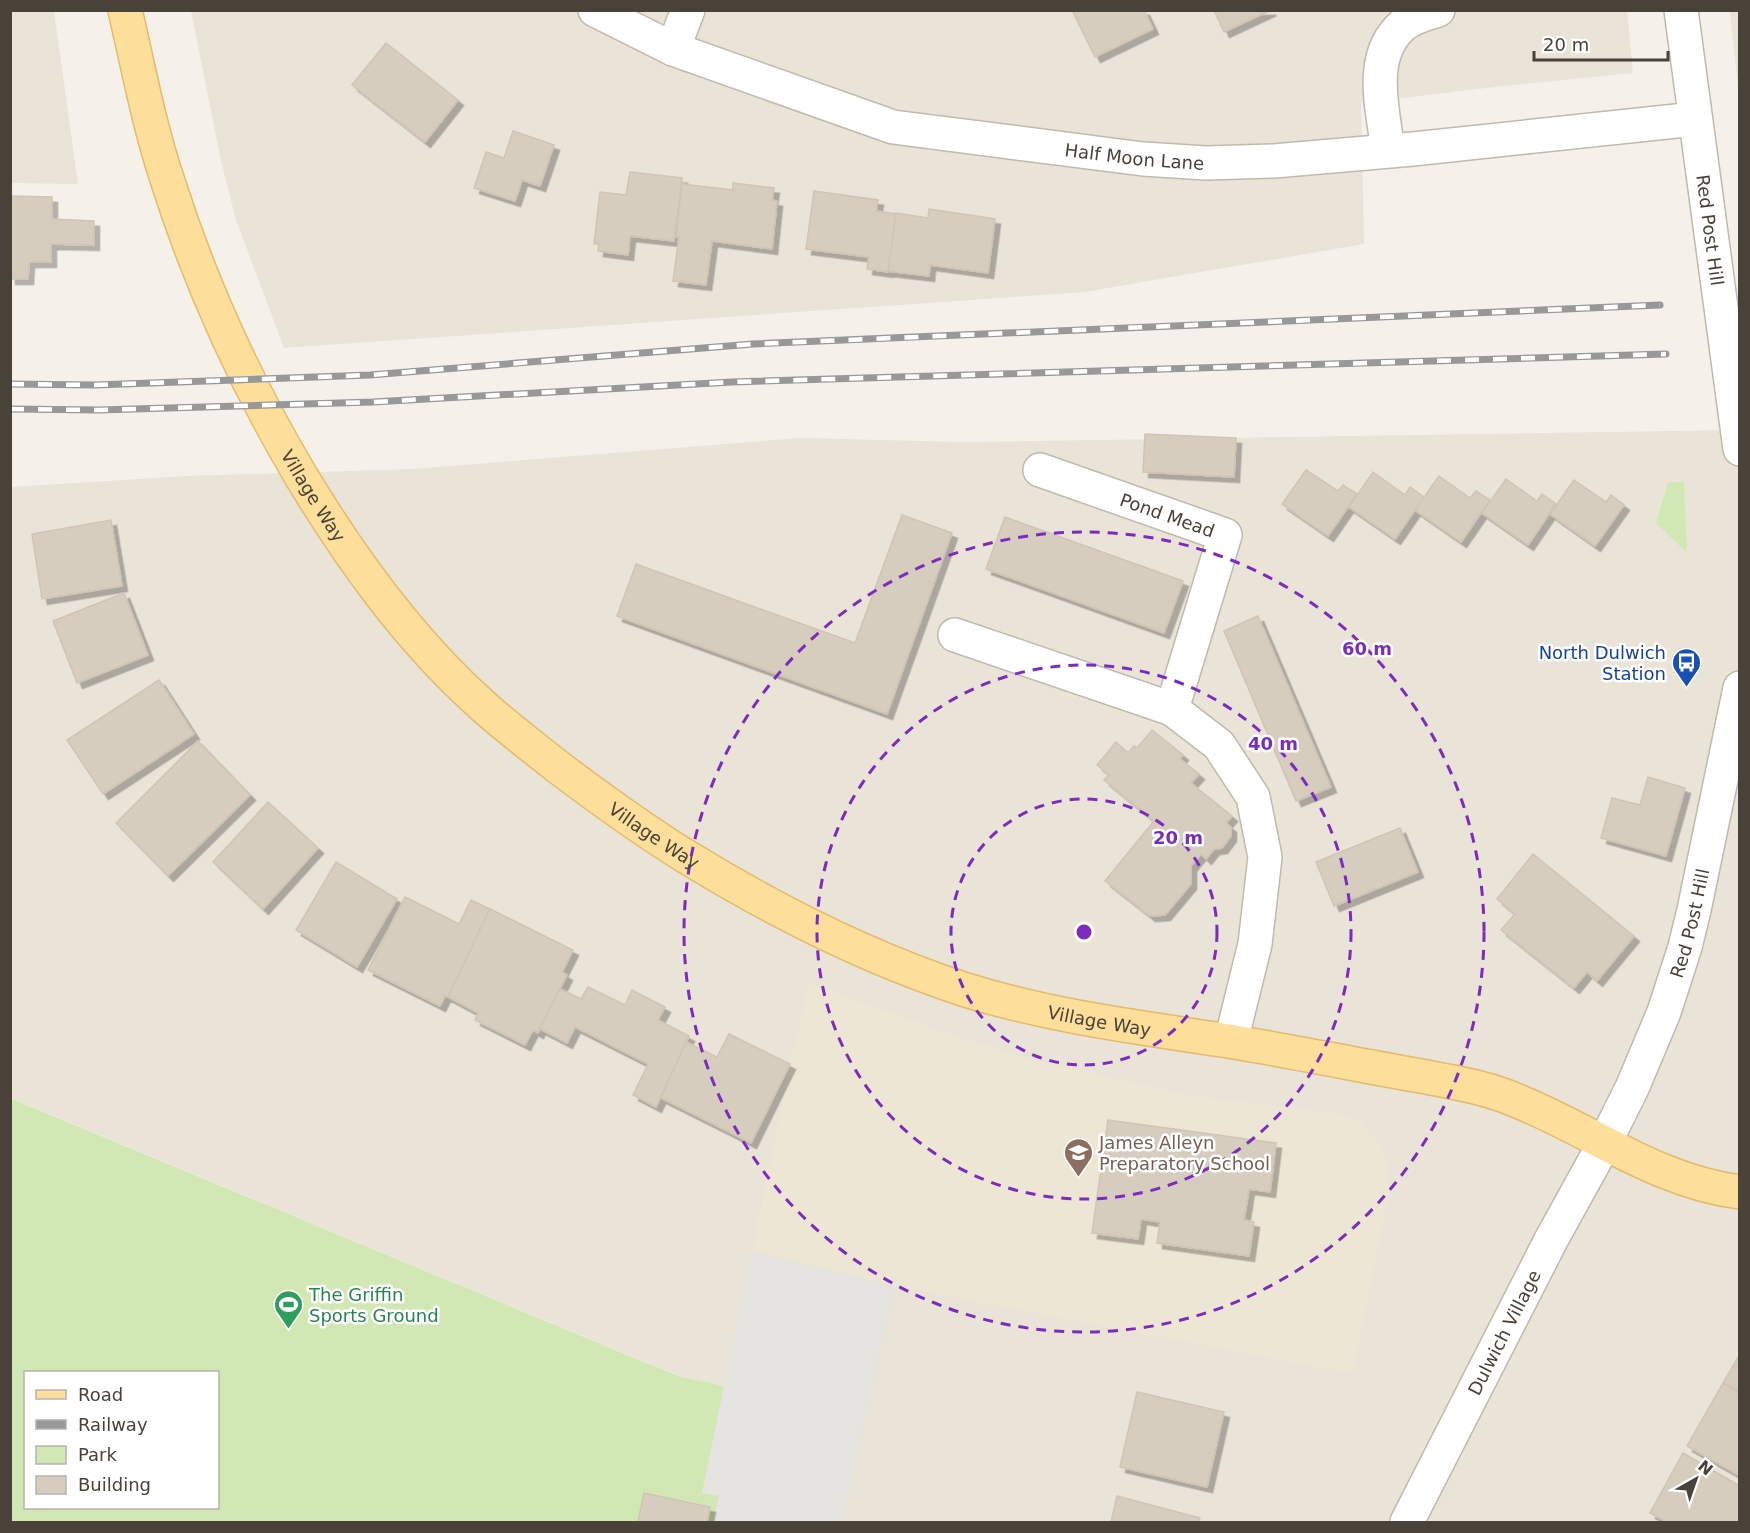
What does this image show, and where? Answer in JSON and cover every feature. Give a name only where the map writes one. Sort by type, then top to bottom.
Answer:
[{"type":"main road","name":"Village Way","points":[[125,10],[165,174],[190,248],[237,360],[320,508],[360,568],[440,664],[482,705],[613,808],[713,873],[838,939],[915,972],[970,991],[1047,1011],[1231,1041],[1463,1084],[1516,1100],[1650,1166],[1696,1184],[1740,1192]]},
{"type":"street","name":"Half Moon Lane","points":[[595,10],[673,48],[893,127],[1143,159],[1206,163],[1274,161],[1695,119]]},
{"type":"street","points":[[673,48],[688,10]]},
{"type":"street","points":[[1388,150],[1381,91],[1382,59],[1391,40],[1402,26],[1438,10]]},
{"type":"street","name":"Red Post Hill","points":[[1681,10],[1740,449]]},
{"type":"street","name":"Pond Mead","points":[[1040,470],[1225,535],[1172,709]]},
{"type":"street","points":[[955,635],[1172,709],[1219,745],[1253,797],[1265,857],[1255,944],[1231,1041]]},
{"type":"street","name":"Red Post Hill","points":[[1604,1144],[1651,1045],[1685,947],[1740,688]]},
{"type":"street","name":"Dulwich Village","points":[[1407,1522],[1551,1240],[1604,1144]]},
{"type":"shaded area","points":[[11,10],[54,11],[78,184],[11,183]]},
{"type":"shaded area","points":[[1627,10],[1633,73],[1361,103],[1364,244],[1085,292],[284,348],[236,220],[221,161],[191,11]]},
{"type":"shaded area","points":[[1730,11],[1739,11],[1739,98]]},
{"type":"shaded area","points":[[1739,430],[1739,1522],[842,1522],[893,1287],[752,1251],[724,1386],[679,1376],[11,1098],[11,487],[187,476],[412,469],[800,438],[962,442]]},
{"type":"shaded area","name":"James Alleyn Preparatory School","points":[[809,983],[938,1030],[1033,1060],[1190,1095],[1348,1115],[1359,1120],[1380,1143],[1387,1163],[1389,1193],[1353,1374],[894,1286],[752,1251]]},
{"type":"shaded area","points":[[752,1251],[894,1286],[842,1522],[713,1522],[719,1496],[702,1493]]},
{"type":"green space","points":[[1684,481],[1687,553],[1656,523],[1668,483]]},
{"type":"green space","name":"The Griffin Sports Ground","points":[[10,1098],[678,1376],[724,1386],[752,1251],[894,1286],[842,1522],[11,1522]]},
{"type":"building","points":[[1072,10],[1144,10],[1153,29],[1095,57]]},
{"type":"building","points":[[1214,10],[1271,10],[1224,32]]},
{"type":"building","points":[[386,43],[458,100],[425,142],[352,85]]},
{"type":"building","points":[[513,131],[554,145],[540,186],[522,180],[515,201],[474,188],[486,152],[504,158]]},
{"type":"building","points":[[630,172],[682,178],[674,241],[630,236],[628,255],[598,251],[599,244],[594,244],[600,192],[626,195]]},
{"type":"building","points":[[733,183],[774,188],[772,200],[777,201],[772,249],[712,241],[706,285],[673,281],[679,237],[676,237],[682,184],[733,190]]},
{"type":"building","points":[[814,191],[878,200],[876,211],[896,214],[888,272],[867,269],[869,257],[806,249]]},
{"type":"building","points":[[10,196],[52,197],[52,219],[94,221],[94,245],[51,244],[51,262],[29,262],[28,279],[10,279]]},
{"type":"building","points":[[929,209],[995,219],[988,273],[930,265],[929,276],[888,271],[896,213],[928,218]]},
{"type":"building","points":[[1145,434],[1236,438],[1234,477],[1143,472]]},
{"type":"building","points":[[1306,470],[1338,491],[1343,485],[1357,494],[1328,536],[1282,504]]},
{"type":"building","points":[[1373,472],[1405,495],[1410,487],[1424,497],[1395,539],[1349,507]]},
{"type":"building","points":[[1439,476],[1470,498],[1476,491],[1490,500],[1461,542],[1415,510]]},
{"type":"building","points":[[1506,479],[1537,501],[1542,494],[1556,504],[1528,545],[1482,513]]},
{"type":"building","points":[[1574,480],[1606,502],[1611,495],[1624,505],[1595,546],[1550,514]]},
{"type":"building","points":[[902,515],[952,533],[887,714],[617,616],[636,564],[855,643]]},
{"type":"building","points":[[1005,517],[1183,581],[1164,633],[986,569]]},
{"type":"building","points":[[111,520],[122,586],[42,599],[32,534]]},
{"type":"building","points":[[124,593],[148,655],[77,683],[53,621]]},
{"type":"building","points":[[1258,616],[1331,787],[1296,801],[1224,631]]},
{"type":"building","points":[[159,680],[194,734],[103,794],[67,740]]},
{"type":"building","points":[[1152,730],[1183,755],[1180,759],[1199,774],[1191,783],[1232,816],[1226,823],[1231,827],[1231,836],[1222,848],[1214,849],[1206,859],[1201,854],[1191,866],[1191,884],[1165,915],[1150,916],[1105,881],[1154,821],[1104,780],[1109,775],[1097,765],[1116,742],[1128,753],[1134,746],[1137,748]]},
{"type":"building","points":[[198,741],[250,795],[168,876],[116,823]]},
{"type":"building","points":[[1648,777],[1685,788],[1666,856],[1601,838],[1612,798],[1640,805]]},
{"type":"building","points":[[268,802],[318,848],[263,909],[213,862]]},
{"type":"building","points":[[1400,828],[1418,872],[1334,906],[1316,862]]},
{"type":"building","points":[[1533,854],[1634,936],[1597,981],[1587,972],[1574,988],[1501,930],[1515,914],[1497,899]]},
{"type":"building","points":[[336,862],[397,899],[357,967],[296,930]]},
{"type":"building","points":[[405,897],[459,924],[471,900],[490,909],[448,997],[445,996],[440,1006],[368,970]]},
{"type":"building","points":[[490,909],[573,950],[562,972],[567,975],[538,1033],[533,1030],[525,1045],[475,1020],[478,1013],[448,997]]},
{"type":"building","points":[[588,987],[625,1005],[632,990],[665,1007],[658,1020],[689,1036],[656,1107],[633,1095],[648,1064],[575,1027],[567,1043],[540,1029],[560,989],[581,999]]},
{"type":"building","points":[[729,1034],[790,1064],[751,1143],[661,1098],[686,1042],[717,1057]]},
{"type":"building","points":[[1108,1120],[1276,1143],[1270,1192],[1249,1189],[1244,1220],[1254,1222],[1249,1256],[1157,1243],[1160,1222],[1141,1219],[1138,1239],[1092,1233]]},
{"type":"building","points":[[1740,1354],[1740,1393],[1723,1383]]},
{"type":"building","points":[[1723,1383],[1740,1393],[1740,1476],[1687,1446]]},
{"type":"building","points":[[1137,1392],[1224,1412],[1207,1487],[1120,1467]]},
{"type":"building","points":[[1683,1453],[1740,1486],[1740,1522],[1667,1522],[1650,1513]]},
{"type":"building","points":[[644,1493],[710,1507],[707,1522],[638,1522]]},
{"type":"building","points":[[1117,1496],[1200,1518],[1198,1522],[1111,1522]]},
{"type":"railway","points":[[10,384],[95,385],[370,375],[753,344],[1660,305]]},
{"type":"railway","points":[[10,409],[99,410],[373,402],[732,382],[1666,354]]},
{"type":"place","name":"North Dulwich Station","points":[[1687,688]]},
{"type":"place","name":"James Alleyn Preparatory School","points":[[1078,1178]]},
{"type":"place","name":"The Griffin Sports Ground","points":[[288,1330]]}]
